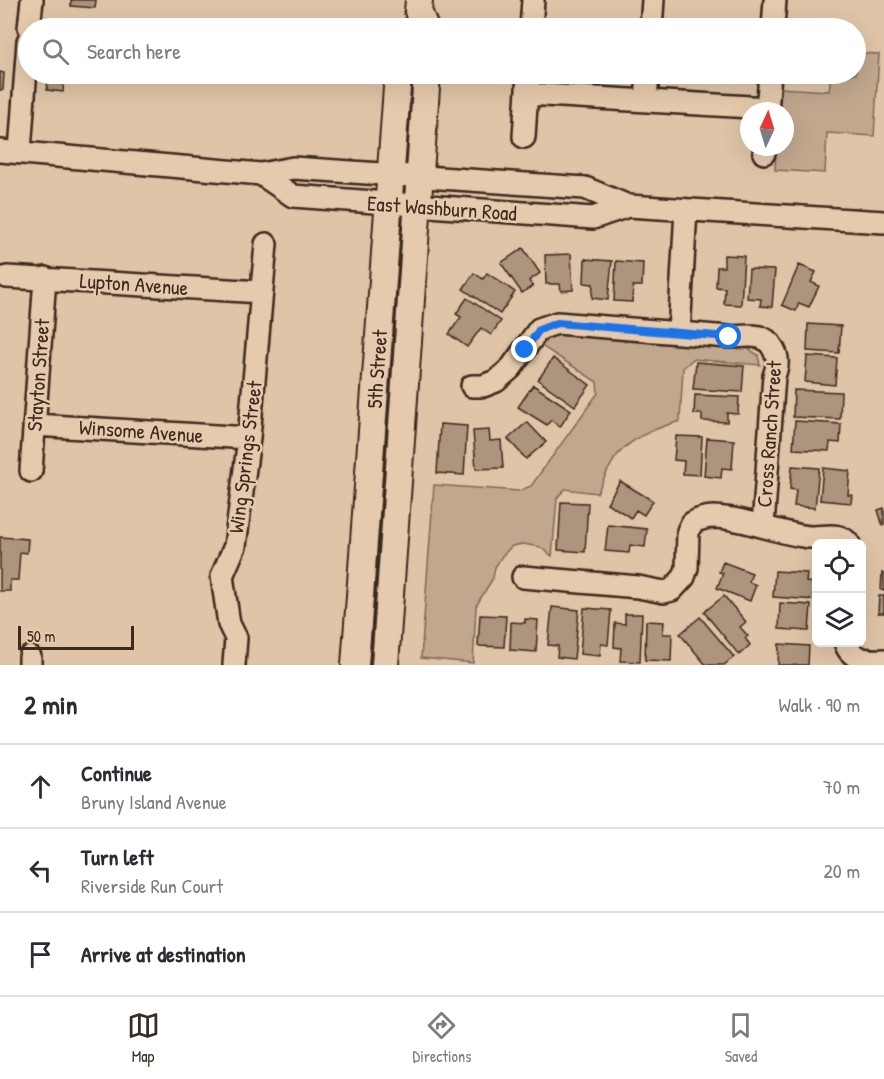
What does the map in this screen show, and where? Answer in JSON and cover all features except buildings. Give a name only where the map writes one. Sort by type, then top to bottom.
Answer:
[{"type":"main road","name":"5th Street","points":[[355,665],[397,84]]},
{"type":"main road","name":"5th Street","points":[[385,665],[426,84]]},
{"type":"street","points":[[30,18],[32,0]]},
{"type":"street","points":[[532,18],[533,0]]},
{"type":"street","points":[[652,18],[653,0]]},
{"type":"street","points":[[774,18],[775,0]]},
{"type":"street","points":[[10,151],[21,84]]},
{"type":"street","points":[[524,137],[528,84],[646,100],[740,107]]},
{"type":"street","points":[[646,100],[647,84]]},
{"type":"street","points":[[768,102],[769,84]]},
{"type":"street","name":"East Washburn Road","points":[[10,151],[261,174],[293,168],[585,188],[628,206],[884,222]]},
{"type":"street","name":"East Washburn Road","points":[[261,174],[294,196],[418,207],[593,218],[628,206]]},
{"type":"street","points":[[472,386],[483,386],[496,381],[511,368],[539,330],[557,323],[679,333],[686,210]]},
{"type":"street","name":"Wing Springs Street","points":[[234,665],[236,639],[229,624],[222,576],[235,546],[249,438],[266,244]]},
{"type":"street","name":"Lupton Avenue","points":[[7,277],[262,292]]},
{"type":"street","name":"Stayton Street","points":[[31,471],[45,278]]},
{"type":"street","name":"Cross Ranch Street","points":[[679,333],[729,337],[754,335],[765,338],[771,343],[778,356],[774,376],[763,526]]},
{"type":"street","name":"Winsome Avenue","points":[[34,424],[249,438]]},
{"type":"street","points":[[523,577],[638,587],[664,592],[672,590],[684,577],[687,567],[688,531],[692,523],[711,517],[725,518],[808,537],[836,536],[844,539]]},
{"type":"street","points":[[848,648],[858,658],[871,661],[884,660]]},
{"type":"shaded area","points":[[866,53],[879,54],[874,136],[827,133],[825,173],[775,170],[776,156],[794,156],[794,102],[779,102],[780,88],[829,91],[830,84],[866,84]]},
{"type":"shaded area","points":[[565,335],[747,348],[758,355],[760,365],[693,359],[683,368],[680,421],[649,432],[627,445],[614,460],[597,493],[565,489],[557,498],[552,556],[540,547],[523,544],[512,546],[502,556],[495,567],[493,578],[476,606],[473,663],[421,658],[434,485],[519,491],[531,486],[598,393],[597,382],[540,345],[550,336]]},
{"type":"route","points":[[525,350],[539,330],[557,323],[729,337]]}]
